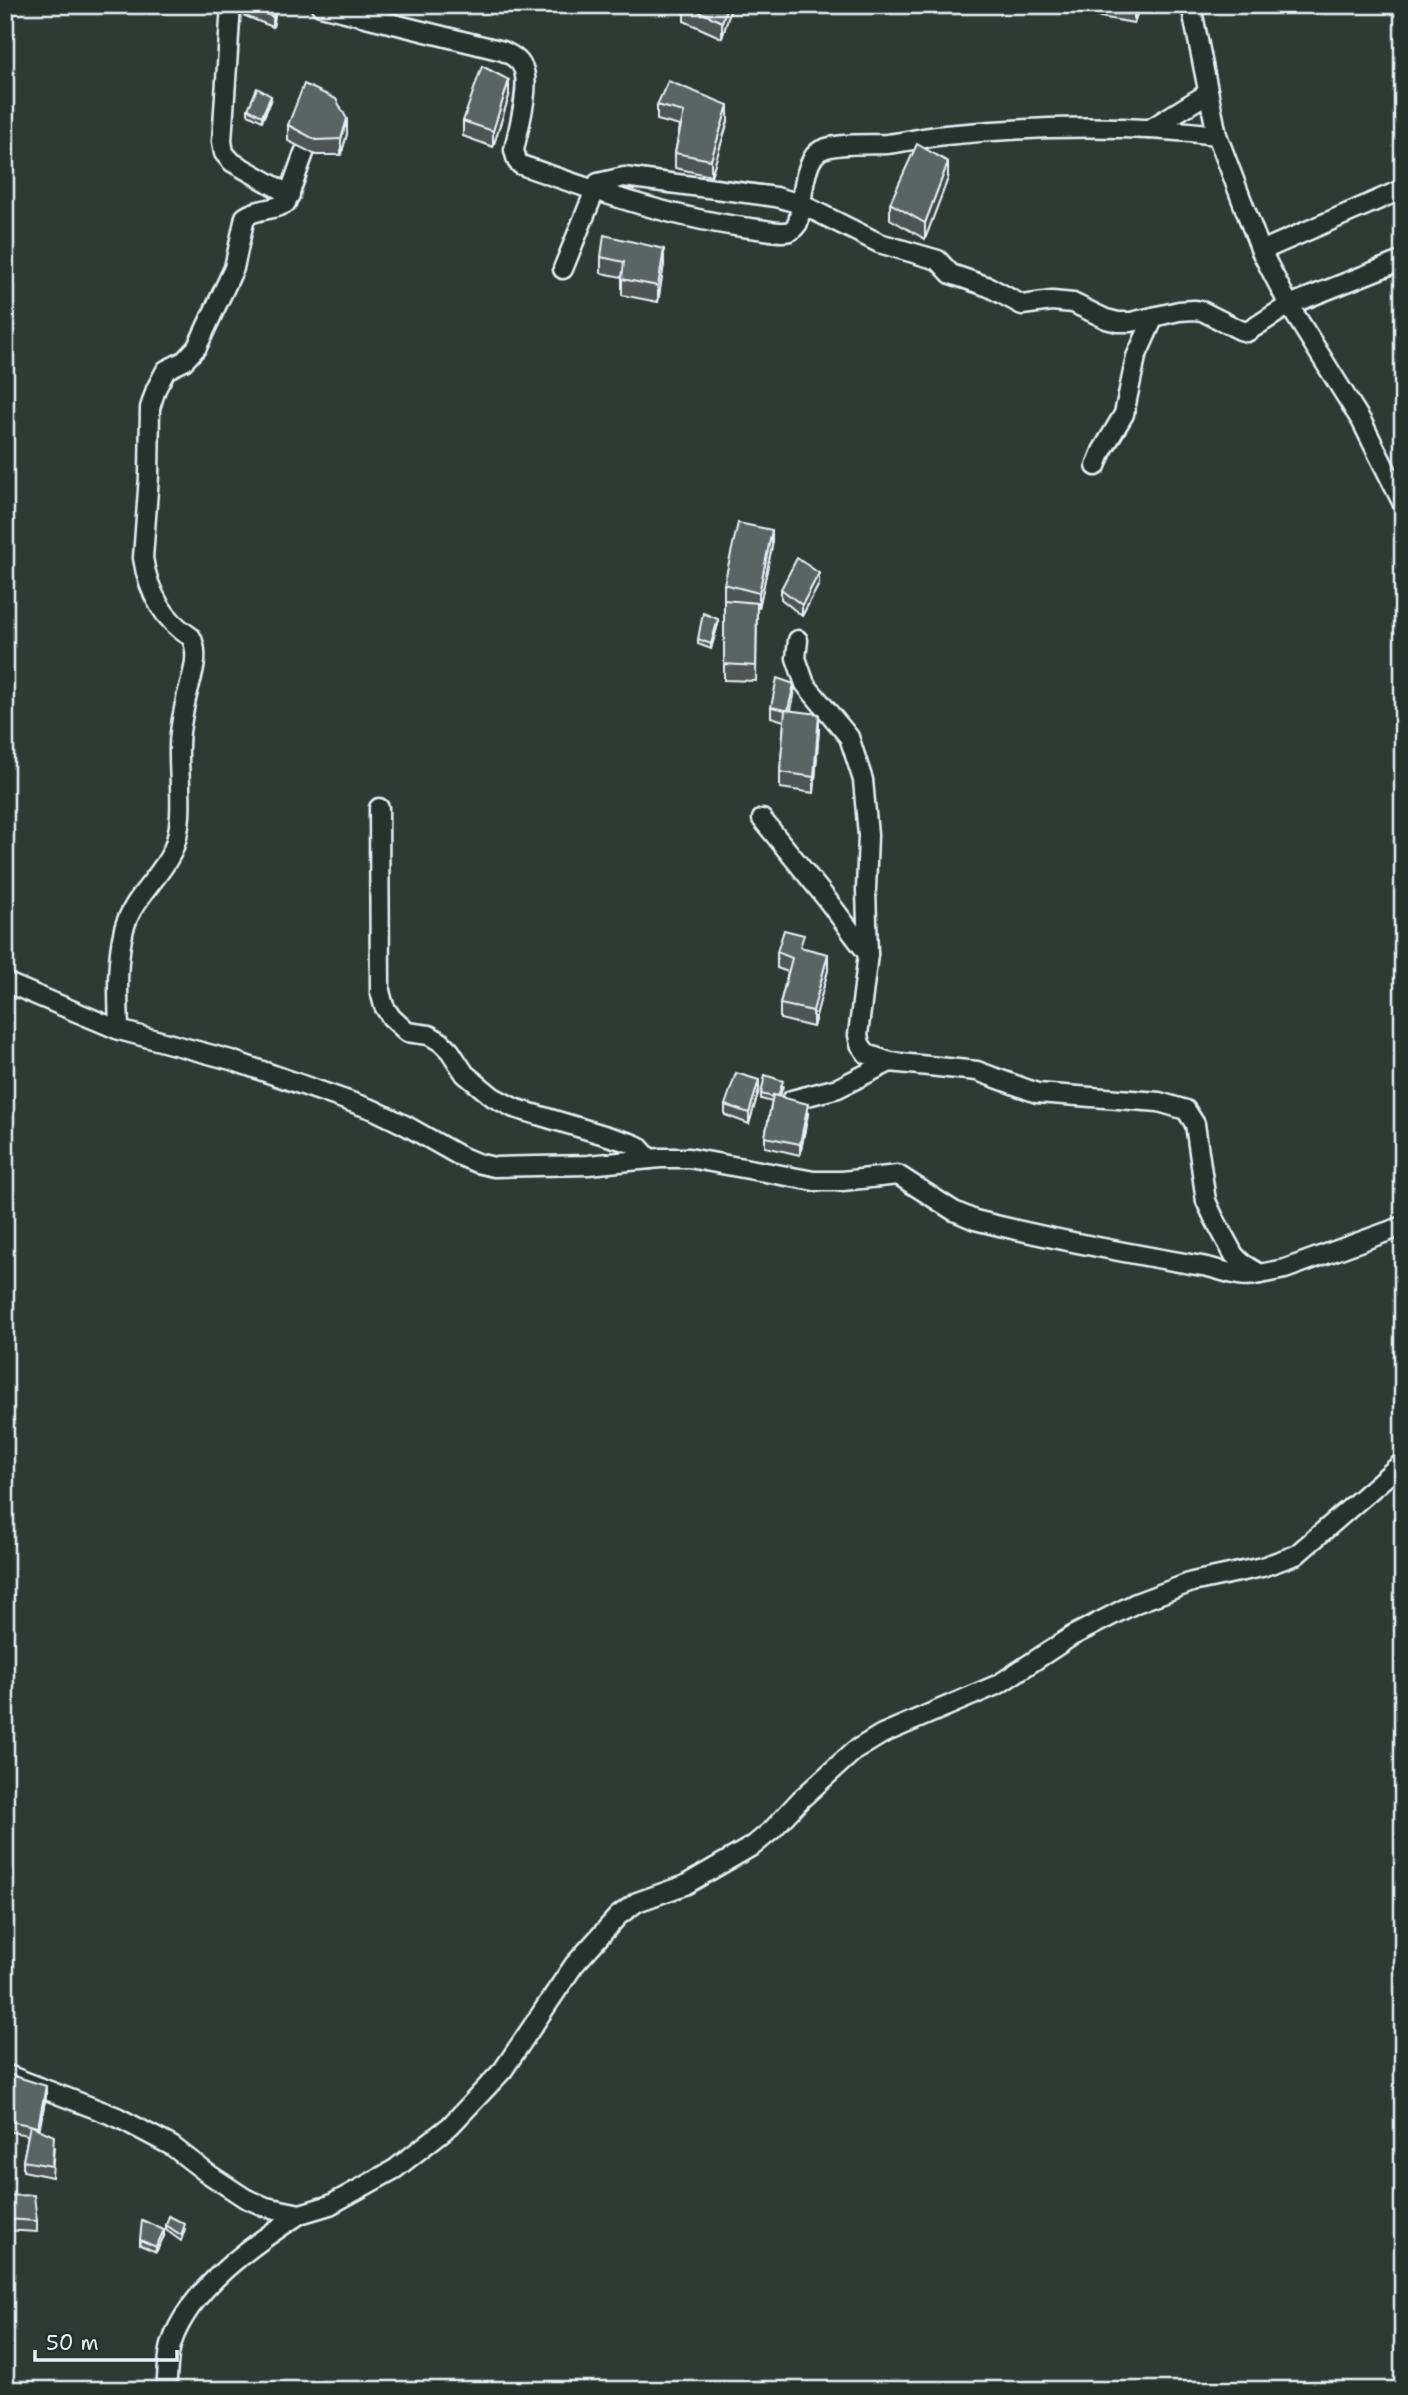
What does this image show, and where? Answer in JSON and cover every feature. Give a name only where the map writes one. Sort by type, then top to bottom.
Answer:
[{"type":"street","points":[[231,5],[222,141],[225,153],[232,162],[290,195]]},
{"type":"street","points":[[1191,5],[1217,135],[1261,251],[1289,304],[1362,422],[1403,504]]},
{"type":"street","points":[[321,6],[503,51],[513,56],[524,69],[526,82],[514,150],[517,161],[521,164],[595,191],[685,216],[746,228],[789,231],[797,223],[807,175],[814,157],[827,148],[888,144],[943,135],[1045,128],[1150,130],[1217,135]]},
{"type":"street","points":[[1150,130],[1208,93]]},
{"type":"street","points":[[119,1030],[118,968],[125,924],[138,900],[172,852],[176,837],[181,789],[179,742],[197,654],[191,636],[179,629],[158,604],[147,580],[143,558],[149,476],[150,408],[166,370],[184,361],[197,347],[233,268],[245,217],[253,212],[283,206],[290,195],[304,153]]},
{"type":"street","points":[[563,269],[598,183],[624,177],[776,197],[801,204],[879,243],[938,260],[951,274],[989,287],[1022,305],[1052,301],[1073,303],[1118,322],[1131,322],[1179,310],[1194,310],[1247,331],[1289,304],[1403,260]]},
{"type":"street","points":[[1261,251],[1403,188]]},
{"type":"street","points":[[1096,466],[1102,450],[1124,415],[1136,356],[1154,317]]},
{"type":"street","points":[[798,640],[796,658],[805,684],[849,737],[863,780],[868,835],[868,954],[859,1026],[860,1044],[867,1054],[890,1062],[977,1071],[1037,1093],[1159,1102],[1186,1110],[1195,1124],[1206,1201],[1214,1219],[1234,1255],[1260,1274]]},
{"type":"street","points":[[379,808],[380,991],[384,1006],[391,1017],[407,1031],[429,1035],[441,1042],[465,1074],[493,1097],[514,1108],[631,1143],[638,1146],[650,1159]]},
{"type":"street","points":[[762,819],[868,954]]},
{"type":"street","points":[[5,982],[119,1030],[231,1060],[374,1110],[458,1155],[494,1167],[588,1165],[689,1158],[814,1181],[898,1175],[954,1211],[975,1220],[1105,1250],[1252,1276],[1285,1269],[1403,1226]]},
{"type":"street","points":[[792,1100],[838,1088],[890,1062]]},
{"type":"street","points":[[166,2390],[172,2343],[182,2320],[207,2287],[264,2237],[300,2214],[330,2205],[395,2169],[450,2126],[503,2070],[574,1965],[618,1916],[637,1902],[685,1885],[754,1845],[854,1751],[882,1734],[999,1684],[1072,1636],[1136,1603],[1192,1582],[1262,1567],[1296,1555],[1403,1462]]},
{"type":"street","points":[[5,2074],[117,2117],[172,2146],[206,2174],[244,2197],[265,2207],[300,2214]]},
{"type":"building","points":[[245,5],[275,5],[273,17]]},
{"type":"building","points":[[685,5],[727,5],[722,22]]},
{"type":"building","points":[[482,66],[509,80],[493,131],[463,121]]},
{"type":"building","points":[[668,81],[728,105],[711,160],[675,153],[684,112],[657,105]]},
{"type":"building","points":[[304,84],[336,99],[347,119],[341,139],[316,140],[288,125]]},
{"type":"building","points":[[257,88],[271,96],[262,116],[248,109]]},
{"type":"building","points":[[917,144],[948,162],[925,223],[890,203]]},
{"type":"building","points":[[604,235],[664,249],[658,286],[622,279],[624,262],[601,257]]},
{"type":"building","points":[[738,523],[772,530],[759,593],[724,584]]},
{"type":"building","points":[[797,558],[819,573],[802,605],[781,589]]},
{"type":"building","points":[[724,600],[757,603],[756,666],[724,664]]},
{"type":"building","points":[[703,613],[718,619],[711,644],[698,639]]},
{"type":"building","points":[[777,678],[794,684],[788,710],[771,707]]},
{"type":"building","points":[[785,710],[819,714],[814,777],[780,772]]},
{"type":"building","points":[[784,930],[804,935],[800,947],[828,954],[813,1011],[780,1004],[792,958],[777,952]]},
{"type":"building","points":[[736,1073],[759,1080],[749,1113],[725,1105]]},
{"type":"building","points":[[765,1075],[783,1081],[778,1096],[761,1094]]},
{"type":"building","points":[[773,1095],[808,1104],[800,1144],[765,1137]]},
{"type":"building","points":[[5,2073],[46,2086],[38,2127],[5,2120]]},
{"type":"building","points":[[30,2125],[54,2136],[52,2166],[23,2161]]},
{"type":"building","points":[[34,2195],[37,2221],[5,2219],[5,2196]]},
{"type":"building","points":[[169,2216],[185,2224],[181,2235],[166,2225]]},
{"type":"building","points":[[142,2220],[164,2230],[156,2247],[140,2240]]}]
